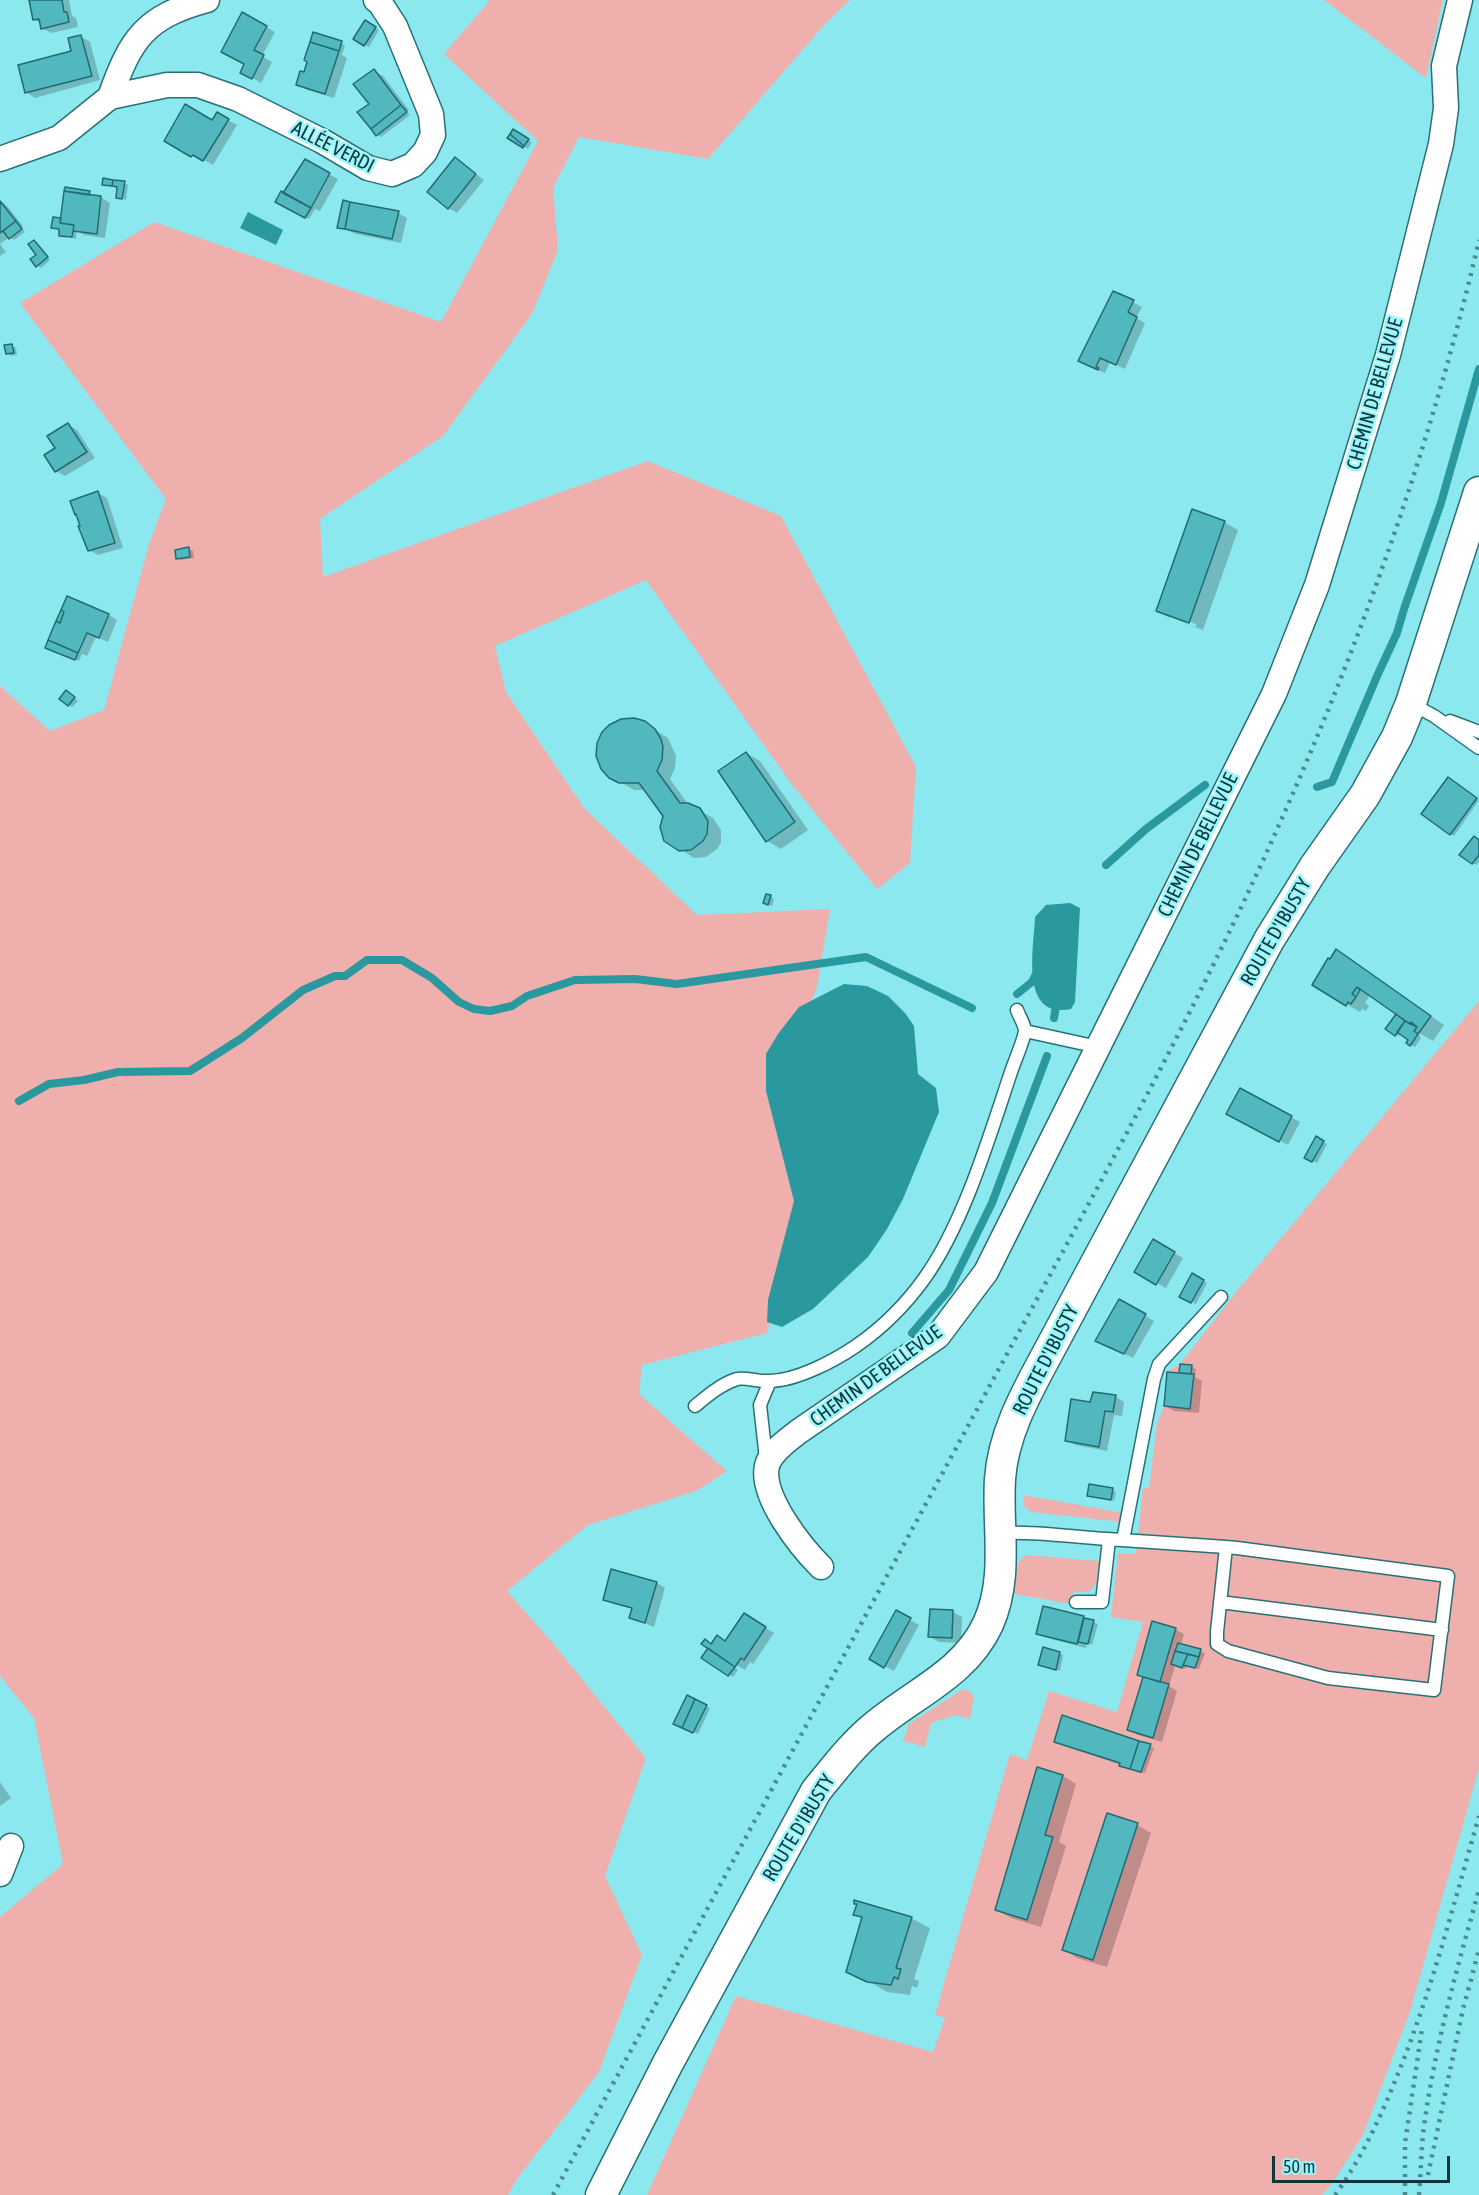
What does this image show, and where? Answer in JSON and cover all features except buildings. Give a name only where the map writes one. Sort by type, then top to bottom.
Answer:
[{"type":"street","points":[[110,97],[119,71],[136,39],[162,16],[207,0]]},
{"type":"street","name":"ALLÉE VERDI","points":[[0,159],[59,138],[110,97],[167,85],[198,85],[238,99],[322,141],[368,168],[392,174],[413,165],[425,152],[433,135],[431,114],[395,26],[376,0]]},
{"type":"street","name":"CHEMIN DE BELLEVUE","points":[[767,1464],[778,1448],[798,1432],[938,1335],[986,1272],[1274,694],[1317,585],[1388,355],[1438,155],[1446,108],[1444,66],[1460,0]]},
{"type":"street","name":"ROUTE D'IBUSTY","points":[[601,2195],[668,2062],[816,1791],[843,1758],[874,1727],[946,1676],[965,1659],[988,1623],[996,1599],[1001,1572],[1000,1478],[1005,1448],[1013,1423],[1031,1384],[1269,940],[1303,885],[1350,820],[1422,709],[1479,492]]},
{"type":"street","points":[[767,1464],[766,1478],[772,1498],[804,1550],[821,1567]]},
{"type":"street","points":[[0,1874],[11,1846]]},
{"type":"lane","points":[[1422,709],[1479,732]]},
{"type":"lane","points":[[1422,709],[1479,748]]},
{"type":"lane","points":[[695,1406],[720,1388],[738,1379],[770,1382],[792,1377],[822,1365],[856,1346],[905,1303],[925,1279],[941,1253],[964,1204],[1025,1031],[1017,1010]]},
{"type":"lane","points":[[1025,1031],[1098,1047]]},
{"type":"lane","points":[[1123,1540],[1154,1379],[1159,1364],[1221,1298]]},
{"type":"lane","points":[[767,1464],[760,1405],[770,1382]]},
{"type":"lane","points":[[1000,1533],[1020,1532],[1226,1547],[1448,1576],[1434,1690],[1328,1678],[1228,1651],[1217,1644],[1226,1547]]},
{"type":"lane","points":[[1076,1602],[1102,1602],[1109,1540]]},
{"type":"lane","points":[[1220,1602],[1442,1630]]},
{"type":"shaded area","points":[[490,0],[850,0],[825,24],[708,159],[579,137],[553,188],[558,250],[532,314],[443,436],[320,519],[323,577],[648,461],[781,516],[916,767],[910,863],[877,889],[793,786],[646,580],[495,646],[506,692],[584,808],[697,915],[830,909],[817,987],[779,1084],[806,1203],[767,1333],[642,1365],[639,1394],[727,1471],[696,1491],[588,1525],[507,1591],[552,1642],[646,1758],[605,1876],[642,1955],[599,2072],[517,2179],[508,2195],[0,2195],[0,1917],[63,1864],[34,1718],[0,1676],[0,686],[50,731],[104,710],[149,544],[166,499],[20,303],[154,222],[441,322],[538,141],[444,54]]},
{"type":"shaded area","points":[[1324,0],[1443,0],[1426,78]]},
{"type":"shaded area","points":[[1479,1001],[1479,1768],[1410,2012],[1363,2135],[1331,2185],[1322,2195],[647,2195],[736,1996],[933,2052],[945,2018],[935,2015],[1010,1754],[1027,1760],[1049,1691],[1117,1712],[1143,1622],[1111,1617],[1118,1553],[1136,1554],[1143,1488],[1149,1488],[1157,1424],[1164,1406],[1167,1372],[1180,1364],[1237,1291]]},
{"type":"shaded area","points":[[1023,1495],[1124,1513],[1122,1522],[1031,1512],[1024,1506]]},
{"type":"shaded area","points":[[1025,1555],[1100,1561],[1097,1582],[1089,1592],[1074,1592],[1071,1604],[1014,1594],[1018,1563]]},
{"type":"shaded area","points":[[963,1689],[970,1691],[974,1697],[970,1719],[956,1715],[931,1723],[925,1747],[903,1741],[909,1724]]},
{"type":"water","points":[[248,212],[283,230],[276,245],[240,228]]},
{"type":"water","points":[[1070,903],[1080,908],[1075,1002],[1071,1009],[1054,1009],[1043,1003],[1036,993],[1032,962],[1035,917],[1046,905]]},
{"type":"water","points":[[844,984],[867,986],[888,996],[905,1013],[914,1026],[918,1074],[936,1088],[939,1112],[903,1199],[887,1229],[868,1257],[813,1309],[782,1327],[767,1322],[768,1300],[794,1201],[766,1091],[766,1054],[799,1007]]},
{"type":"waterway","points":[[1317,787],[1332,782],[1397,633],[1441,503],[1479,369]]},
{"type":"waterway","points":[[1106,865],[1146,829],[1205,785]]},
{"type":"waterway","points":[[19,1101],[49,1084],[84,1080],[118,1072],[190,1071],[242,1038],[303,990],[335,976],[345,976],[367,960],[402,960],[432,978],[459,1002],[474,1009],[490,1011],[512,1006],[527,996],[575,980],[635,979],[677,984],[866,957],[972,1008]]},
{"type":"waterway","points":[[1017,994],[1032,982],[1036,974]]},
{"type":"waterway","points":[[1054,1018],[1057,1000]]},
{"type":"waterway","points":[[912,1333],[949,1290],[992,1203],[1047,1056]]},
{"type":"railway","points":[[553,2195],[1116,1154],[1237,916],[1311,752],[1376,584],[1433,414],[1479,240]]},
{"type":"railway","points":[[1335,2195],[1374,2128],[1405,2056],[1436,1967],[1479,1816]]},
{"type":"railway","points":[[1419,2195],[1422,2143],[1434,2066],[1479,1890]]},
{"type":"railway","points":[[1428,2175],[1463,2009],[1479,1950]]},
{"type":"railway","points":[[1405,2195],[1405,2143],[1422,2029]]}]
